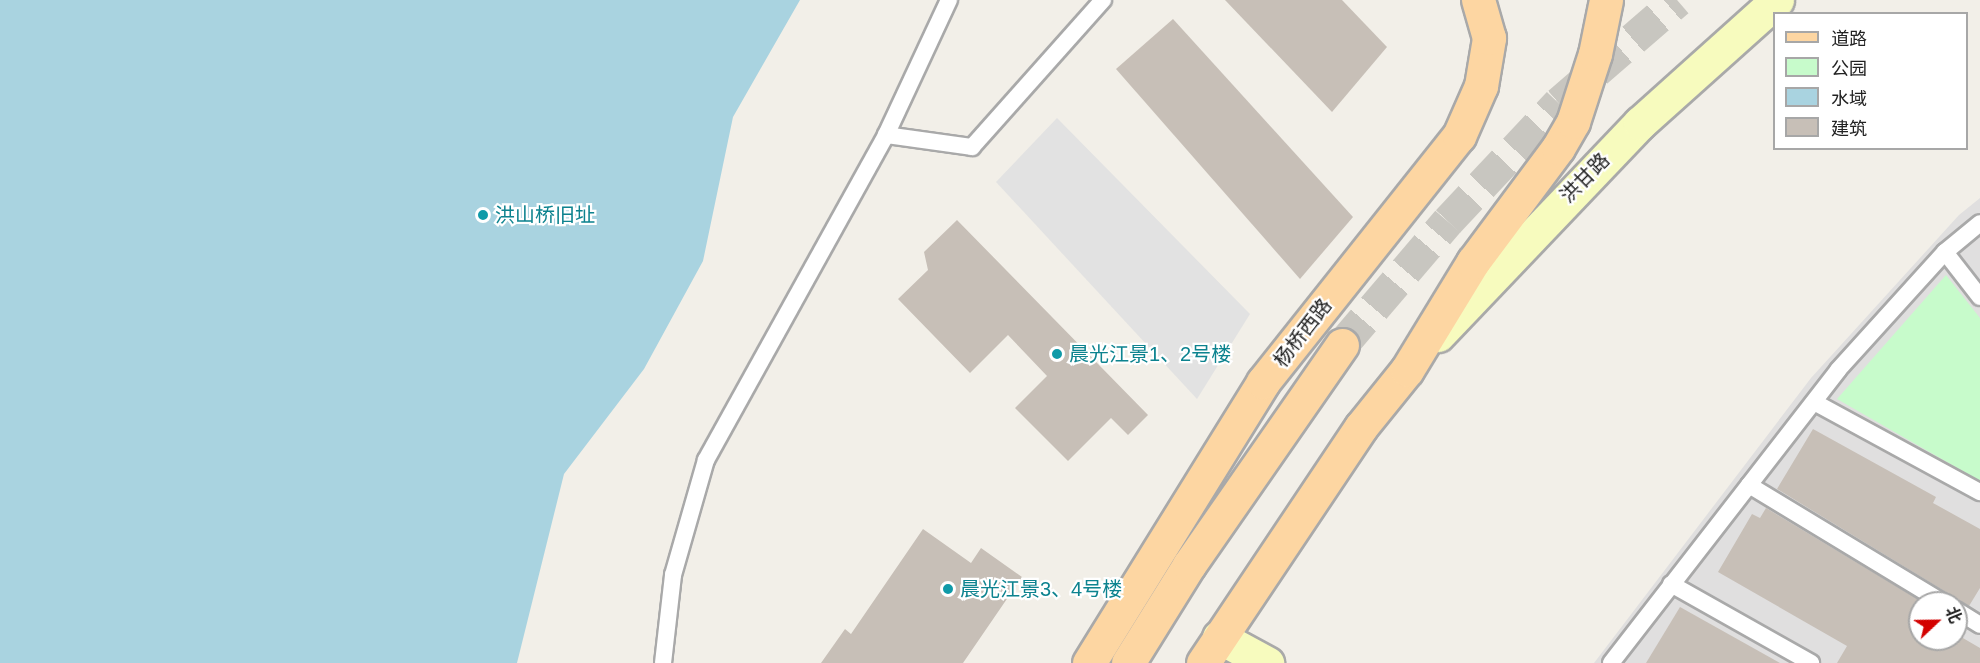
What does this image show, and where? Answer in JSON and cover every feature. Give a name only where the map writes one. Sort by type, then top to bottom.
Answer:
[{"type":"main road","name":"杨桥西路","points":[[1089,663],[1263,382],[1459,136],[1480,86],[1489,38],[1478,0]]},
{"type":"main road","points":[[1267,663],[1211,650],[1361,427],[1407,370],[1473,262],[1563,139],[1595,54],[1606,0]]},
{"type":"main road","name":"洪甘路","points":[[1407,370],[1520,244],[1640,123],[1770,1]]},
{"type":"main road","points":[[1128,663],[1189,564],[1342,345]]},
{"type":"lane","points":[[663,663],[673,574],[706,460],[886,135],[949,0]]},
{"type":"lane","points":[[886,135],[972,147],[1103,0]]},
{"type":"lane","points":[[1611,663],[1814,402],[1945,252],[1980,223]]},
{"type":"lane","points":[[1945,252],[1980,297]]},
{"type":"lane","points":[[1814,402],[1980,492]]},
{"type":"lane","points":[[1749,485],[1924,591]]},
{"type":"lane","points":[[1671,584],[1811,663]]},
{"type":"shaded area","points":[[1057,118],[1250,314],[1197,399],[996,182]]},
{"type":"shaded area","points":[[1980,198],[1980,663],[1594,663],[1811,378],[1959,215]]},
{"type":"green space","points":[[1946,275],[1980,318],[1980,481],[1837,399]]},
{"type":"water","points":[[0,0],[800,0],[733,117],[703,261],[644,369],[564,474],[517,663],[0,663]]},
{"type":"building","points":[[1225,0],[1342,0],[1387,47],[1332,112]]},
{"type":"building","points":[[1173,19],[1353,217],[1300,279],[1116,69]]},
{"type":"building","name":"晨光江景1、2号楼","points":[[957,220],[1148,415],[1128,435],[1111,418],[1068,461],[1015,408],[1047,376],[1008,335],[970,373],[898,299],[928,270],[924,252]]},
{"type":"building","points":[[1813,429],[1936,497],[1933,503],[1980,529],[1980,588],[1969,606],[1968,591],[1944,591],[1777,489]]},
{"type":"building","points":[[1766,508],[1908,593],[1908,651],[1968,651],[1968,641],[1980,648],[1980,663],[1837,663],[1847,646],[1718,572],[1752,514],[1760,518]]},
{"type":"building","name":"晨光江景3、4号楼","points":[[923,529],[971,563],[981,548],[1022,577],[963,663],[821,663],[845,629],[851,634]]},
{"type":"building","points":[[1680,607],[1780,663],[1646,663]]},
{"type":"tunnel","points":[[1342,345],[1448,221],[1559,103],[1678,0]]},
{"type":"place","name":"洪山桥旧址","points":[[483,215]]},
{"type":"place","name":"晨光江景1、2号楼","points":[[1057,354]]},
{"type":"place","name":"晨光江景3、4号楼","points":[[948,589]]}]
